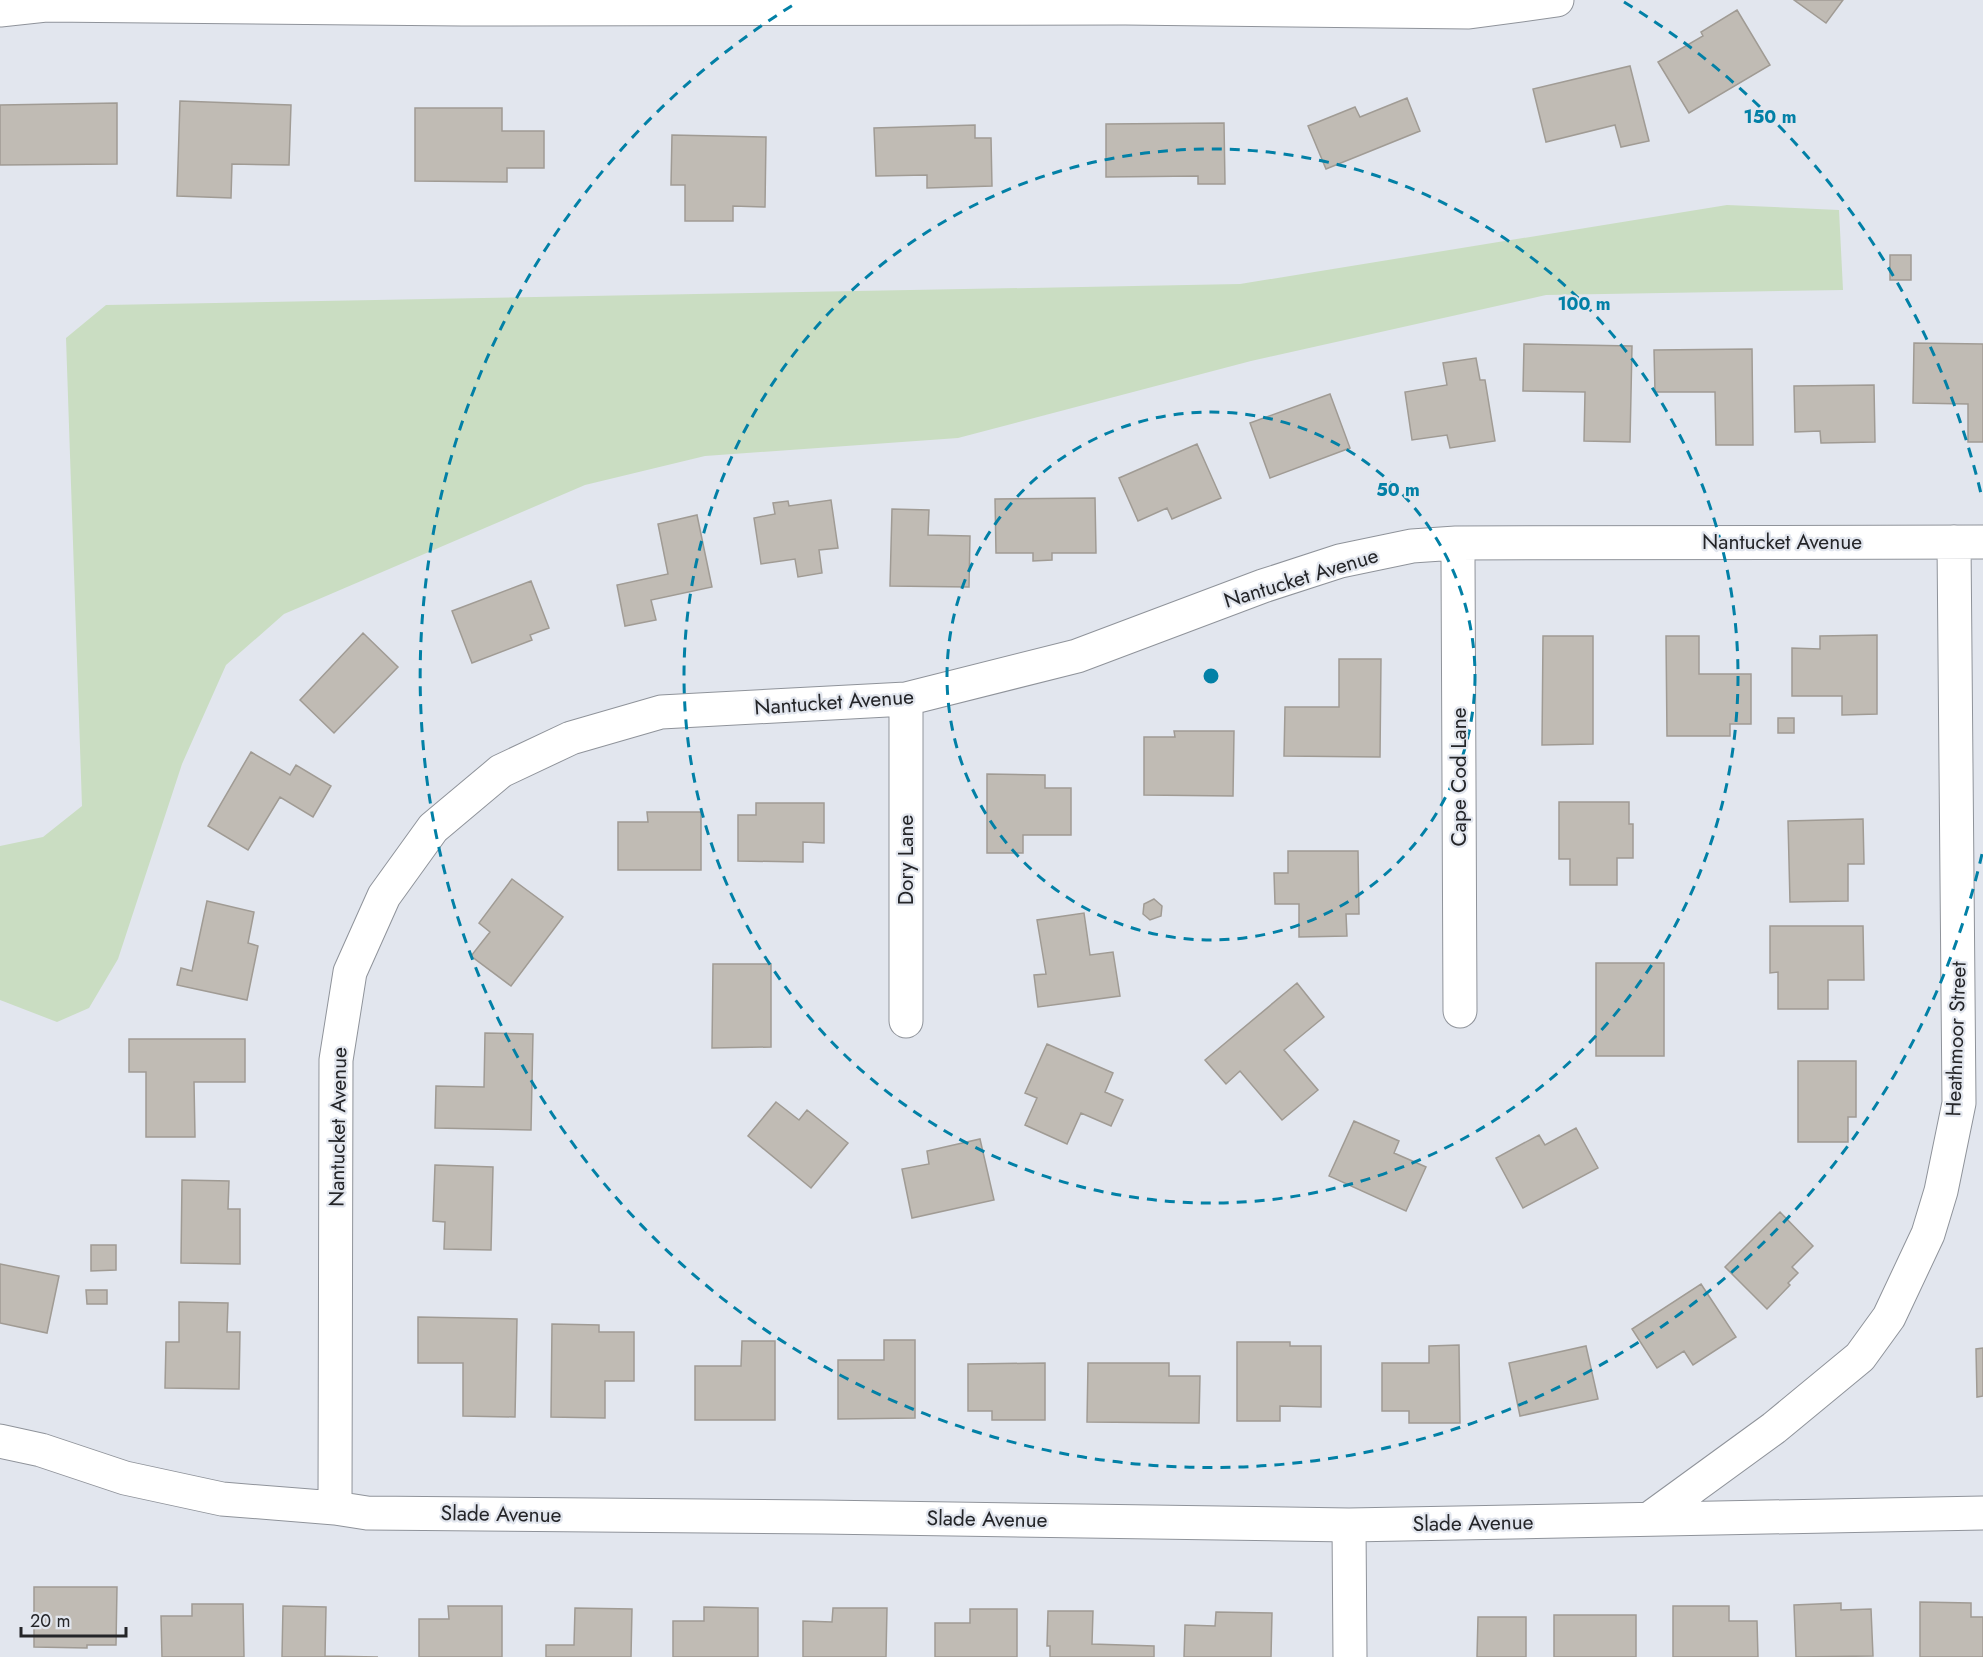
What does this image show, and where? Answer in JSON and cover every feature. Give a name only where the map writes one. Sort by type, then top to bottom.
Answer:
[{"type":"street","points":[[0,10],[46,5],[1125,4],[1469,12],[1557,0]]},
{"type":"street","name":"Nantucket Avenue","points":[[335,1508],[336,1060],[350,972],[384,896],[433,828],[501,771],[571,738],[662,712],[906,699],[1077,656],[1263,586],[1340,561],[1412,546],[1456,543],[1969,542]]},
{"type":"street","name":"Heathmoor Street","points":[[1648,1519],[1774,1428],[1860,1357],[1889,1317],[1928,1234],[1941,1191],[1959,1103],[1971,1027],[1969,542]]},
{"type":"street","name":"Cape Cod Lane","points":[[1456,543],[1458,557],[1460,1011]]},
{"type":"street","name":"Dory Lane","points":[[906,699],[906,1021]]},
{"type":"street","name":"Slade Avenue","points":[[0,1441],[41,1450],[125,1478],[222,1499],[367,1512],[1349,1524],[1983,1513]]},
{"type":"street","points":[[1349,1524],[1350,1657]]},
{"type":"green space","points":[[1727,205],[1839,210],[1843,290],[1546,295],[1251,361],[958,438],[705,456],[585,485],[284,614],[226,665],[182,764],[118,959],[89,1008],[57,1022],[0,1000],[0,846],[43,837],[82,806],[66,338],[106,305],[1240,284]]},
{"type":"building","points":[[1794,0],[1843,0],[1826,23]]},
{"type":"building","points":[[1737,10],[1770,65],[1689,113],[1658,62],[1703,36],[1701,32]]},
{"type":"building","points":[[1630,66],[1649,141],[1621,147],[1615,125],[1546,142],[1533,89]]},
{"type":"building","points":[[1407,98],[1420,131],[1326,169],[1308,126],[1355,107],[1360,117]]},
{"type":"building","points":[[180,101],[291,105],[289,165],[232,164],[231,198],[177,196]]},
{"type":"building","points":[[117,103],[117,164],[0,165],[0,105]]},
{"type":"building","points":[[415,108],[502,108],[502,131],[544,131],[544,168],[507,168],[507,182],[415,181]]},
{"type":"building","points":[[1224,123],[1225,184],[1198,184],[1198,176],[1106,177],[1106,124]]},
{"type":"building","points":[[975,125],[975,138],[991,138],[992,186],[927,188],[927,175],[876,176],[874,128]]},
{"type":"building","points":[[672,135],[766,137],[765,207],[733,206],[733,221],[685,221],[685,185],[671,185]]},
{"type":"building","points":[[1890,255],[1911,255],[1911,280],[1890,280]]},
{"type":"building","points":[[1914,343],[1983,344],[1983,442],[1968,442],[1968,404],[1913,403]]},
{"type":"building","points":[[1524,344],[1632,346],[1630,442],[1584,441],[1585,392],[1523,391]]},
{"type":"building","points":[[1752,349],[1753,445],[1716,445],[1715,392],[1655,392],[1654,350]]},
{"type":"building","points":[[1476,358],[1480,380],[1485,380],[1495,441],[1450,448],[1447,435],[1412,440],[1405,392],[1447,385],[1443,363]]},
{"type":"building","points":[[1874,385],[1875,442],[1821,443],[1820,431],[1795,432],[1794,386]]},
{"type":"building","points":[[1330,394],[1350,448],[1270,478],[1250,423]]},
{"type":"building","points":[[1197,444],[1221,498],[1172,519],[1167,508],[1138,521],[1119,478]]},
{"type":"building","points":[[1095,498],[1096,553],[1052,553],[1052,560],[1033,561],[1033,553],[996,553],[995,499]]},
{"type":"building","points":[[831,500],[838,548],[819,550],[822,573],[798,577],[795,559],[761,564],[754,518],[775,514],[773,503],[788,501],[789,506]]},
{"type":"building","points":[[892,509],[929,510],[928,535],[970,536],[969,587],[890,586]]},
{"type":"building","points":[[697,515],[712,587],[651,600],[656,620],[625,626],[617,585],[668,574],[658,524]]},
{"type":"building","points":[[531,581],[549,628],[530,635],[532,640],[472,663],[452,611]]},
{"type":"building","points":[[363,633],[398,667],[334,733],[300,700]]},
{"type":"building","points":[[1877,635],[1877,714],[1842,715],[1842,696],[1792,696],[1792,648],[1820,649],[1820,636]]},
{"type":"building","points":[[1543,636],[1593,636],[1593,744],[1542,745]]},
{"type":"building","points":[[1666,636],[1699,636],[1699,674],[1751,674],[1751,724],[1730,724],[1730,736],[1667,736]]},
{"type":"building","points":[[1339,659],[1381,659],[1380,757],[1284,756],[1285,707],[1339,707]]},
{"type":"building","points":[[1778,718],[1794,718],[1794,733],[1778,733]]},
{"type":"building","points":[[1174,731],[1234,731],[1233,796],[1144,795],[1144,737],[1175,737]]},
{"type":"building","points":[[251,752],[290,775],[296,765],[331,786],[313,817],[280,797],[248,850],[208,826]]},
{"type":"building","points":[[987,774],[1045,775],[1045,788],[1071,788],[1071,835],[1023,835],[1023,853],[987,853]]},
{"type":"building","points":[[1559,802],[1629,802],[1629,824],[1633,824],[1633,858],[1617,858],[1617,885],[1570,885],[1570,859],[1559,859]]},
{"type":"building","points":[[756,803],[824,803],[824,843],[803,842],[803,862],[738,861],[738,815],[756,815]]},
{"type":"building","points":[[647,812],[701,812],[701,870],[618,870],[618,822],[648,822]]},
{"type":"building","points":[[1863,819],[1864,864],[1848,864],[1848,901],[1790,902],[1788,821]]},
{"type":"building","points":[[1288,851],[1358,851],[1359,914],[1346,914],[1347,936],[1299,937],[1299,904],[1275,904],[1274,873],[1288,873]]},
{"type":"building","points":[[512,879],[563,917],[511,986],[471,956],[490,932],[479,923]]},
{"type":"building","points":[[1154,899],[1162,906],[1161,916],[1150,920],[1143,914],[1144,904]]},
{"type":"building","points":[[207,901],[254,912],[248,943],[258,946],[247,1000],[177,985],[181,968],[192,971]]},
{"type":"building","points":[[1084,913],[1090,955],[1113,952],[1120,996],[1038,1007],[1034,975],[1046,974],[1037,920]]},
{"type":"building","points":[[1770,926],[1863,926],[1864,980],[1828,980],[1828,1009],[1778,1009],[1778,972],[1770,973]]},
{"type":"building","points":[[1596,963],[1664,963],[1664,1056],[1596,1056]]},
{"type":"building","points":[[713,964],[771,964],[771,1047],[712,1048]]},
{"type":"building","points":[[1297,983],[1324,1017],[1284,1050],[1318,1090],[1282,1120],[1240,1071],[1226,1084],[1205,1060]]},
{"type":"building","points":[[485,1033],[533,1034],[531,1130],[435,1128],[436,1086],[484,1087]]},
{"type":"building","points":[[129,1039],[245,1039],[245,1082],[194,1082],[195,1137],[146,1137],[146,1072],[129,1072]]},
{"type":"building","points":[[1047,1044],[1113,1073],[1105,1092],[1123,1100],[1111,1126],[1081,1113],[1067,1144],[1025,1125],[1037,1098],[1025,1093]]},
{"type":"building","points":[[1798,1061],[1856,1061],[1856,1117],[1848,1117],[1848,1142],[1798,1142]]},
{"type":"building","points":[[776,1102],[799,1120],[807,1110],[848,1143],[811,1188],[748,1136]]},
{"type":"building","points":[[1354,1121],[1399,1141],[1394,1153],[1426,1167],[1406,1211],[1329,1176]]},
{"type":"building","points":[[1576,1128],[1598,1168],[1523,1208],[1496,1158],[1539,1135],[1545,1145]]},
{"type":"building","points":[[980,1139],[994,1200],[912,1218],[902,1169],[929,1164],[927,1151]]},
{"type":"building","points":[[435,1165],[493,1167],[491,1250],[444,1249],[445,1222],[433,1221]]},
{"type":"building","points":[[182,1180],[229,1181],[228,1209],[240,1209],[240,1264],[181,1263]]},
{"type":"building","points":[[1780,1212],[1813,1246],[1792,1267],[1798,1273],[1767,1309],[1725,1267]]},
{"type":"building","points":[[91,1245],[116,1245],[116,1270],[91,1271]]},
{"type":"building","points":[[0,1264],[59,1276],[47,1333],[0,1323]]},
{"type":"building","points":[[1701,1284],[1736,1337],[1693,1365],[1684,1351],[1657,1368],[1632,1329]]},
{"type":"building","points":[[86,1290],[107,1290],[107,1304],[87,1304]]},
{"type":"building","points":[[179,1302],[228,1303],[227,1332],[240,1332],[239,1389],[165,1388],[166,1342],[179,1342]]},
{"type":"building","points":[[418,1317],[517,1319],[515,1417],[463,1416],[463,1363],[418,1363]]},
{"type":"building","points":[[552,1324],[599,1325],[599,1332],[634,1332],[634,1381],[605,1381],[605,1418],[551,1417]]},
{"type":"building","points":[[884,1340],[915,1340],[915,1418],[838,1419],[838,1360],[884,1360]]},
{"type":"building","points":[[742,1341],[775,1341],[775,1420],[695,1420],[695,1366],[741,1366]]},
{"type":"building","points":[[1237,1342],[1290,1342],[1290,1346],[1321,1346],[1321,1407],[1280,1406],[1280,1421],[1237,1421]]},
{"type":"building","points":[[1459,1345],[1460,1423],[1409,1423],[1409,1411],[1382,1411],[1382,1363],[1429,1363],[1429,1346]]},
{"type":"building","points":[[1586,1346],[1598,1399],[1520,1416],[1509,1363]]},
{"type":"building","points":[[1983,1348],[1983,1396],[1977,1397],[1976,1349]]},
{"type":"building","points":[[1045,1363],[1045,1420],[992,1420],[992,1411],[968,1411],[968,1364]]},
{"type":"building","points":[[1088,1363],[1169,1363],[1169,1376],[1200,1376],[1199,1423],[1087,1422]]},
{"type":"building","points":[[34,1587],[117,1587],[116,1645],[87,1645],[87,1648],[34,1647]]},
{"type":"building","points":[[1920,1602],[1971,1603],[1971,1617],[1983,1617],[1983,1657],[1920,1657]]},
{"type":"building","points":[[1841,1603],[1841,1610],[1871,1609],[1873,1656],[1796,1657],[1794,1605]]},
{"type":"building","points":[[192,1604],[243,1604],[244,1657],[162,1657],[161,1616],[192,1616]]},
{"type":"building","points":[[283,1606],[326,1607],[325,1656],[378,1657],[282,1657]]},
{"type":"building","points":[[448,1606],[502,1606],[502,1657],[419,1657],[419,1619],[449,1619]]},
{"type":"building","points":[[1673,1606],[1729,1606],[1729,1621],[1757,1621],[1758,1657],[1673,1657]]},
{"type":"building","points":[[704,1607],[758,1608],[758,1657],[673,1657],[673,1621],[704,1621]]},
{"type":"building","points":[[575,1608],[632,1609],[631,1657],[546,1657],[546,1645],[574,1645]]},
{"type":"building","points":[[833,1608],[887,1608],[886,1657],[803,1657],[803,1621],[832,1622]]},
{"type":"building","points":[[970,1609],[1017,1609],[1017,1657],[935,1657],[935,1623],[970,1623]]},
{"type":"building","points":[[1048,1611],[1093,1611],[1092,1644],[1154,1646],[1154,1657],[1050,1657],[1050,1646],[1047,1646]]},
{"type":"building","points":[[1216,1612],[1272,1613],[1271,1657],[1184,1657],[1185,1625],[1215,1626]]},
{"type":"building","points":[[1554,1615],[1636,1615],[1636,1657],[1554,1657]]},
{"type":"building","points":[[1478,1617],[1526,1617],[1526,1657],[1477,1657]]}]
